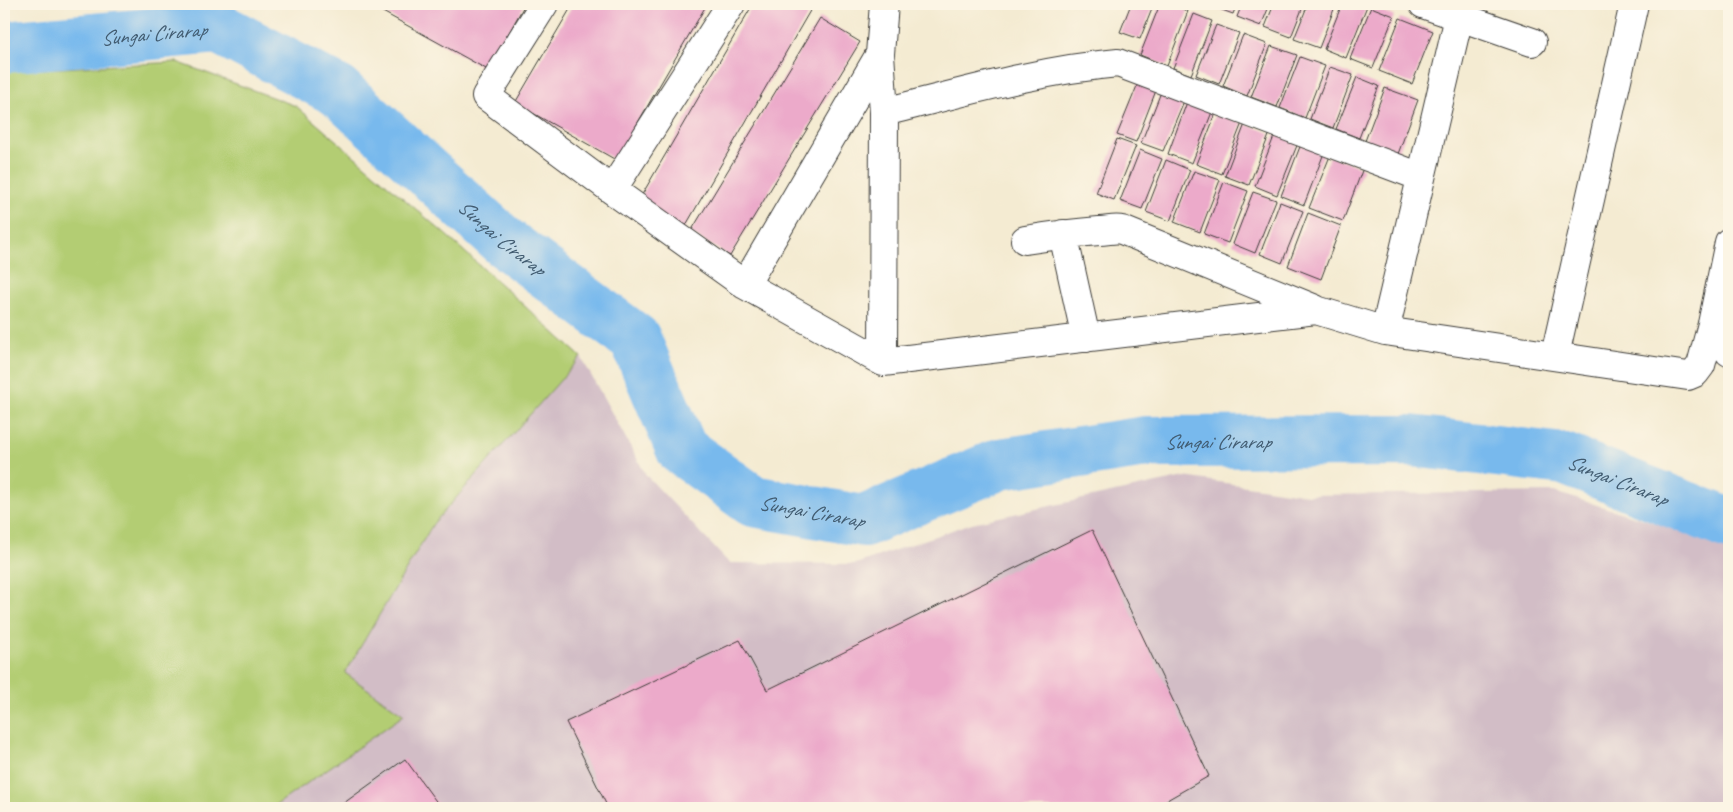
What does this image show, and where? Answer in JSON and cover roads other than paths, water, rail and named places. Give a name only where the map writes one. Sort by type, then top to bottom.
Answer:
[{"type":"street","points":[[544,4],[486,96],[612,190],[745,285],[883,362],[1316,310]]},
{"type":"street","points":[[612,190],[732,4]]},
{"type":"street","points":[[883,362],[884,112],[880,54],[884,4]]},
{"type":"street","points":[[1423,4],[1532,42]]},
{"type":"street","points":[[1555,355],[1634,4]]},
{"type":"street","points":[[1384,332],[1459,16]]},
{"type":"street","points":[[745,285],[880,54]]},
{"type":"street","points":[[884,112],[1008,82],[1091,66],[1118,63],[1421,176]]},
{"type":"street","points":[[1025,240],[1063,234],[1104,231],[1114,228],[1316,310],[1384,332],[1555,355],[1688,376],[1695,373],[1701,366],[1729,242]]},
{"type":"street","points":[[1063,234],[1086,338]]},
{"type":"street","points":[[1712,324],[1729,352]]},
{"type":"waterway","name":"Sungai Cirarap","points":[[4,47],[218,28],[338,91],[503,241],[635,339],[682,450],[753,501],[864,521],[1000,464],[1146,442],[1411,441],[1564,459],[1729,524]]}]
